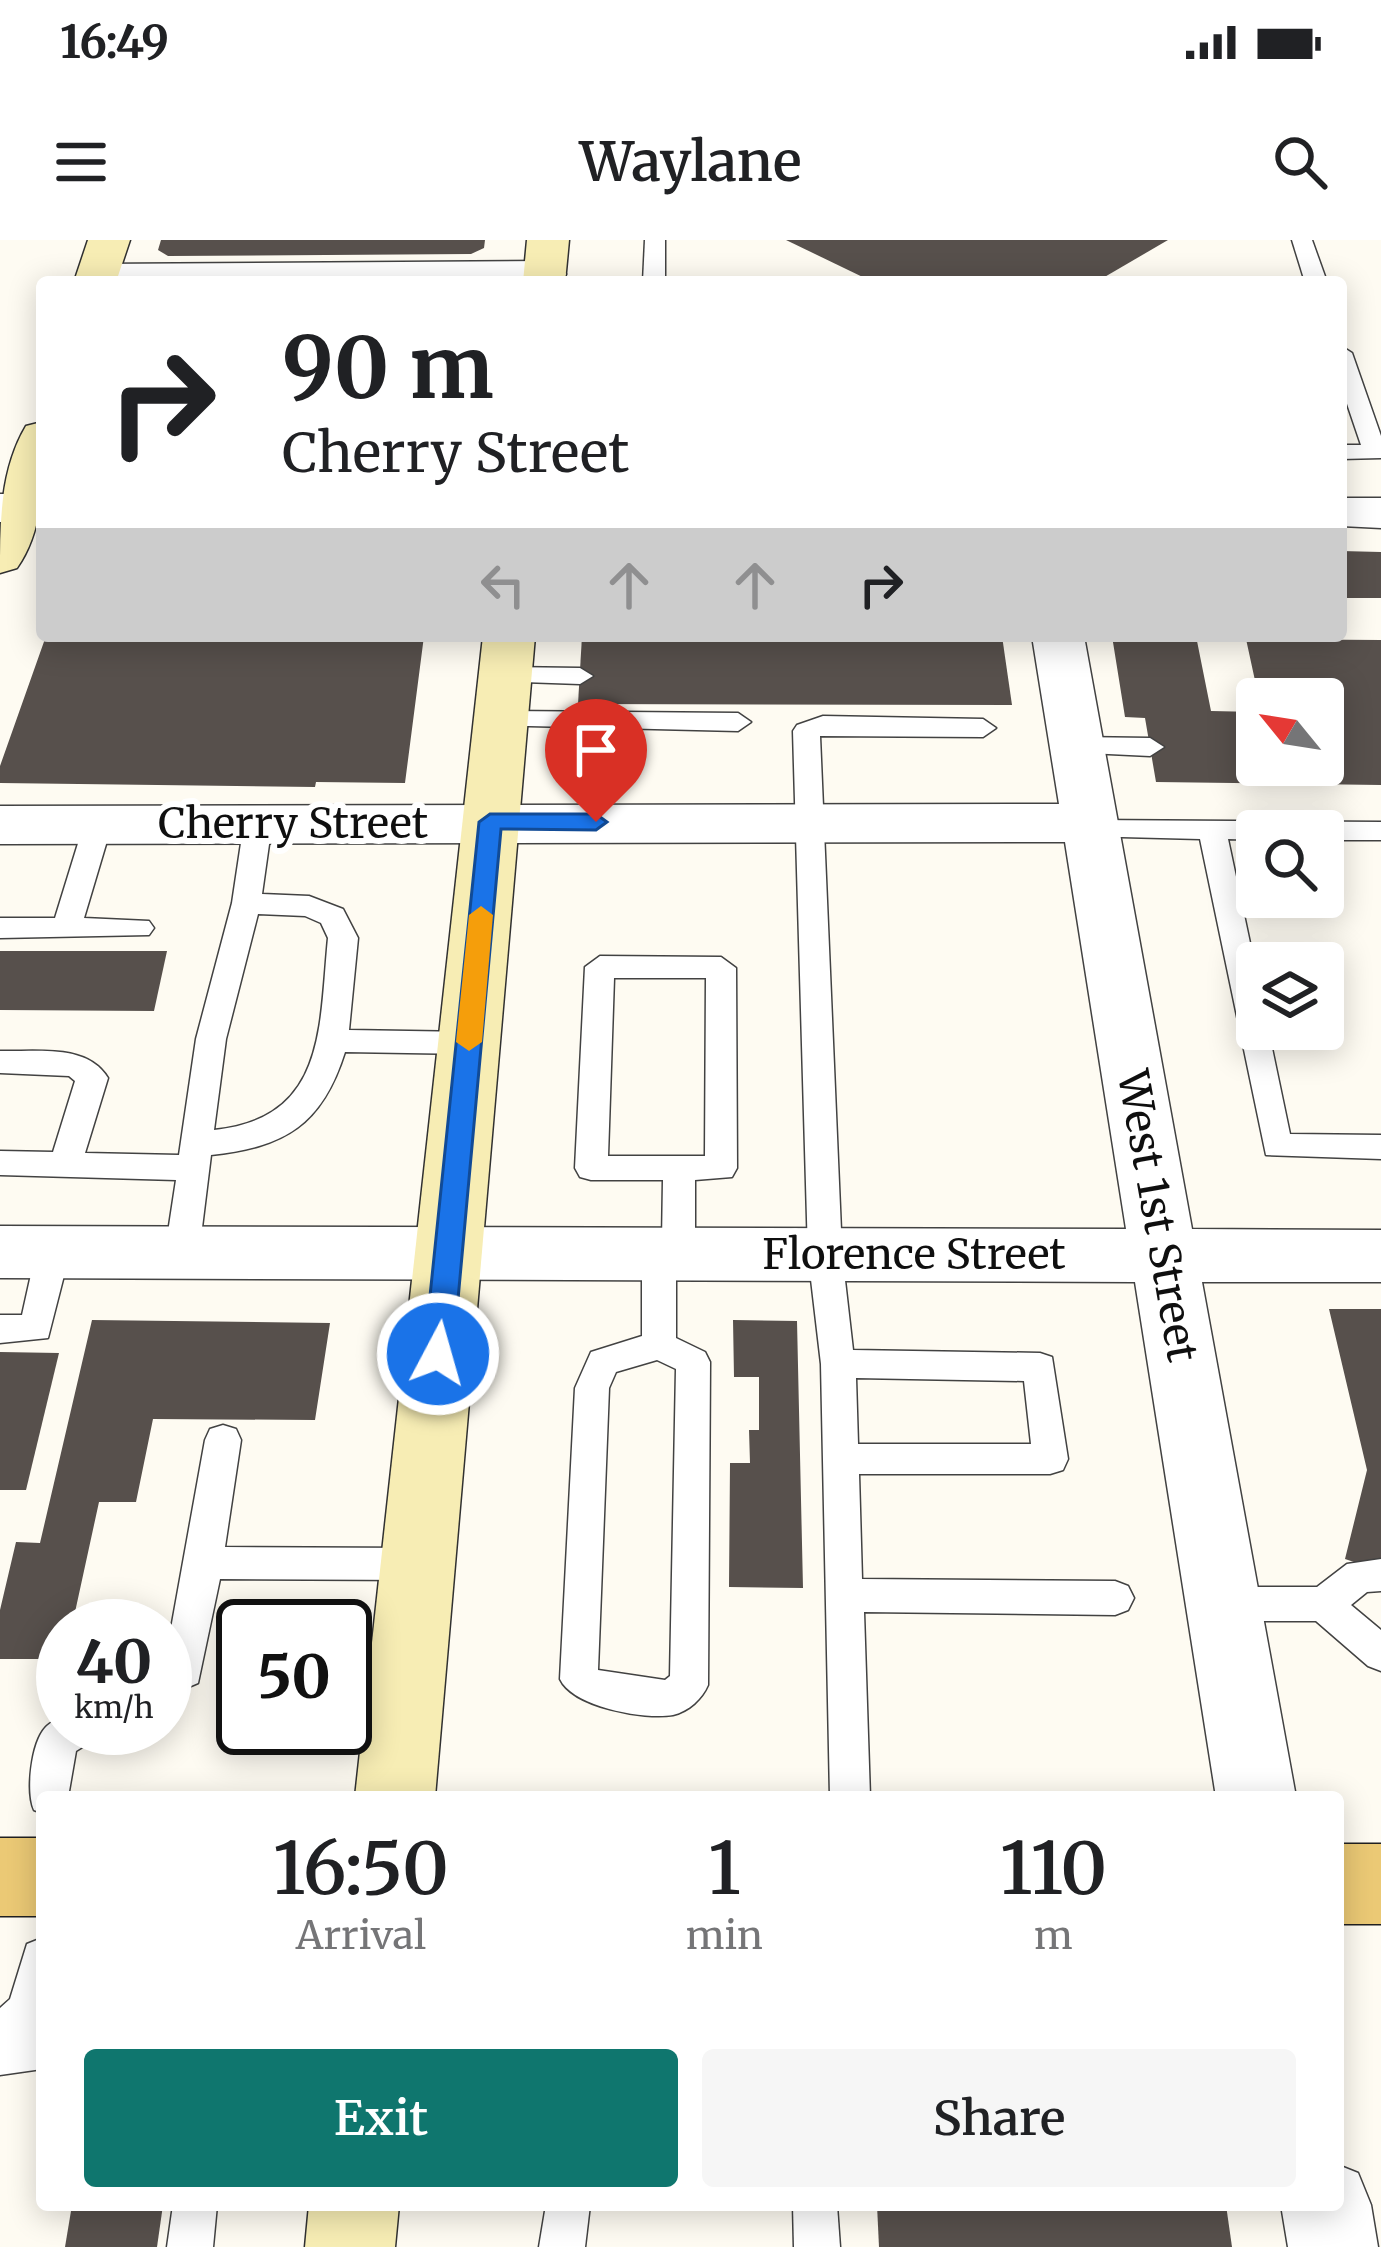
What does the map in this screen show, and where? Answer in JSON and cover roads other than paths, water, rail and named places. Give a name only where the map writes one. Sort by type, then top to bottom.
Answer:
[{"type":"main road","points":[[0,558],[36,456]]},
{"type":"main road","points":[[395,1791],[505,677]]},
{"type":"main road","points":[[1344,1884],[1381,1884]]},
{"type":"main road","points":[[350,2247],[353,2211]]},
{"type":"street","points":[[100,266],[545,265]]},
{"type":"street","points":[[1347,512],[1381,513]]},
{"type":"street","name":"West 1st Street","points":[[1059,642],[1255,1791]]},
{"type":"street","name":"Cherry Street","points":[[0,825],[1091,826]]},
{"type":"street","name":"Florence Street","points":[[27,1252],[1381,1256]]},
{"type":"street","points":[[1327,2211],[1333,2247]]},
{"type":"lane","points":[[654,276],[656,240]]},
{"type":"lane","points":[[1302,240],[1314,276]]},
{"type":"lane","points":[[1347,370],[1375,452],[1347,452]]},
{"type":"lane","points":[[505,677],[580,676]]},
{"type":"lane","points":[[505,677],[738,722]]},
{"type":"lane","points":[[850,1791],[838,1364],[825,1254],[806,731],[823,724],[983,728]]},
{"type":"lane","points":[[1077,746],[1150,747]]},
{"type":"lane","points":[[182,1252],[211,1039],[246,903],[258,823]]},
{"type":"lane","points":[[68,926],[98,824]]},
{"type":"lane","points":[[1091,826],[1381,831]]},
{"type":"lane","points":[[1212,830],[1277,1146],[1381,1147]]},
{"type":"lane","points":[[0,1163],[195,1156],[247,1140],[289,1120],[313,1101],[333,1041],[343,938],[333,916],[309,906],[246,903]]},
{"type":"lane","points":[[0,928],[139,928]]},
{"type":"lane","points":[[600,967],[721,968],[721,1168],[679,1168],[591,1168],[600,967]]},
{"type":"lane","points":[[333,1041],[469,1043]]},
{"type":"lane","points":[[0,1062],[76,1065],[92,1078],[66,1162]]},
{"type":"lane","points":[[658,1346],[679,1168]]},
{"type":"lane","points":[[0,1329],[36,1328],[27,1252]]},
{"type":"lane","points":[[658,1346],[693,1362],[689,1685],[670,1698],[595,1689],[579,1679],[592,1388],[603,1362],[658,1346]]},
{"type":"lane","points":[[838,1364],[1040,1367],[1050,1460],[838,1460]]},
{"type":"lane","points":[[192,1631],[224,1440]]},
{"type":"lane","points":[[204,1563],[417,1564]]},
{"type":"lane","points":[[1225,1604],[1324,1604],[1360,1576],[1381,1575]]},
{"type":"lane","points":[[843,1594],[1115,1598]]},
{"type":"lane","points":[[1324,1604],[1381,1654]]},
{"type":"lane","points":[[49,1791],[56,1755]]},
{"type":"lane","points":[[0,2036],[28,2012],[36,1982]]},
{"type":"lane","points":[[0,2054],[36,2049]]},
{"type":"lane","points":[[190,2247],[194,2211]]},
{"type":"lane","points":[[562,2247],[567,2211]]},
{"type":"lane","points":[[815,2211],[817,2247]]}]
